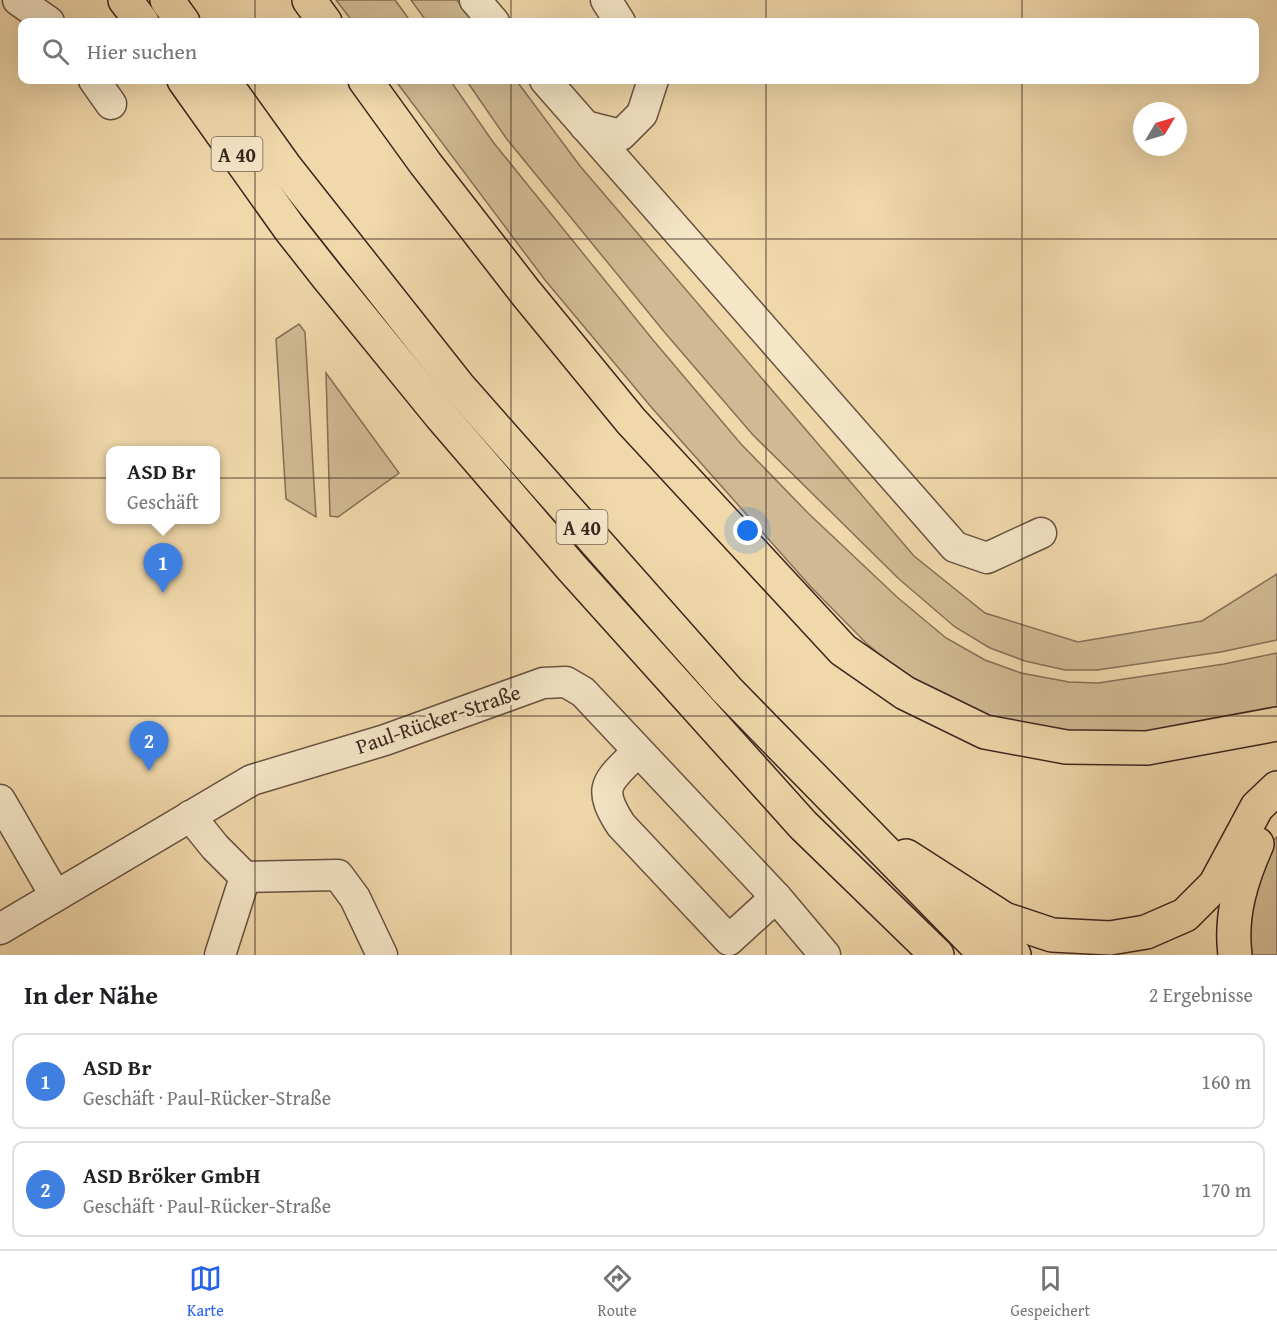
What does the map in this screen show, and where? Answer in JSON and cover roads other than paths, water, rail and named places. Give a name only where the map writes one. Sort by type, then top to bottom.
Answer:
[{"type":"highway","points":[[125,0],[139,18]]},
{"type":"highway","points":[[167,0],[180,18]]},
{"type":"highway","name":"A 40","points":[[186,84],[290,229],[327,276],[441,416],[571,567],[803,825],[937,955]]},
{"type":"highway","name":"A 40","points":[[226,84],[286,168],[459,387],[727,690],[986,955]]},
{"type":"highway","points":[[369,84],[425,164],[526,293],[631,421],[843,650],[905,693],[985,732],[1066,747],[1147,748],[1277,724]]},
{"type":"highway","points":[[857,824],[1004,919],[1052,936],[1110,938],[1146,932],[1185,915],[1215,885],[1257,807],[1277,788]]},
{"type":"highway","points":[[1235,955],[1235,914],[1243,876],[1260,837],[1277,817]]},
{"type":"highway","points":[[943,912],[1014,955]]},
{"type":"street","points":[[18,0],[43,18]]},
{"type":"street","points":[[475,0],[491,18]]},
{"type":"street","points":[[606,0],[617,18]]},
{"type":"street","points":[[97,84],[111,104]]},
{"type":"street","points":[[548,84],[955,547],[987,558],[1041,532]]},
{"type":"street","points":[[585,126],[621,135],[642,114],[652,84]]},
{"type":"street","name":"Paul-Rücker-Straße","points":[[0,929],[252,780],[385,740],[543,683],[566,682],[583,692],[772,893],[825,955]]},
{"type":"street","points":[[638,751],[610,780],[606,792],[609,807],[621,825],[723,947],[772,893]]},
{"type":"street","points":[[1,804],[55,895]]},
{"type":"street","points":[[190,816],[214,847],[245,877],[338,875],[355,897],[382,955]]},
{"type":"street","points":[[220,955],[245,877]]},
{"type":"place","name":"ASD Br","points":[[163,593]]},
{"type":"place","name":"ASD Bröker GmbH","points":[[149,771]]}]
